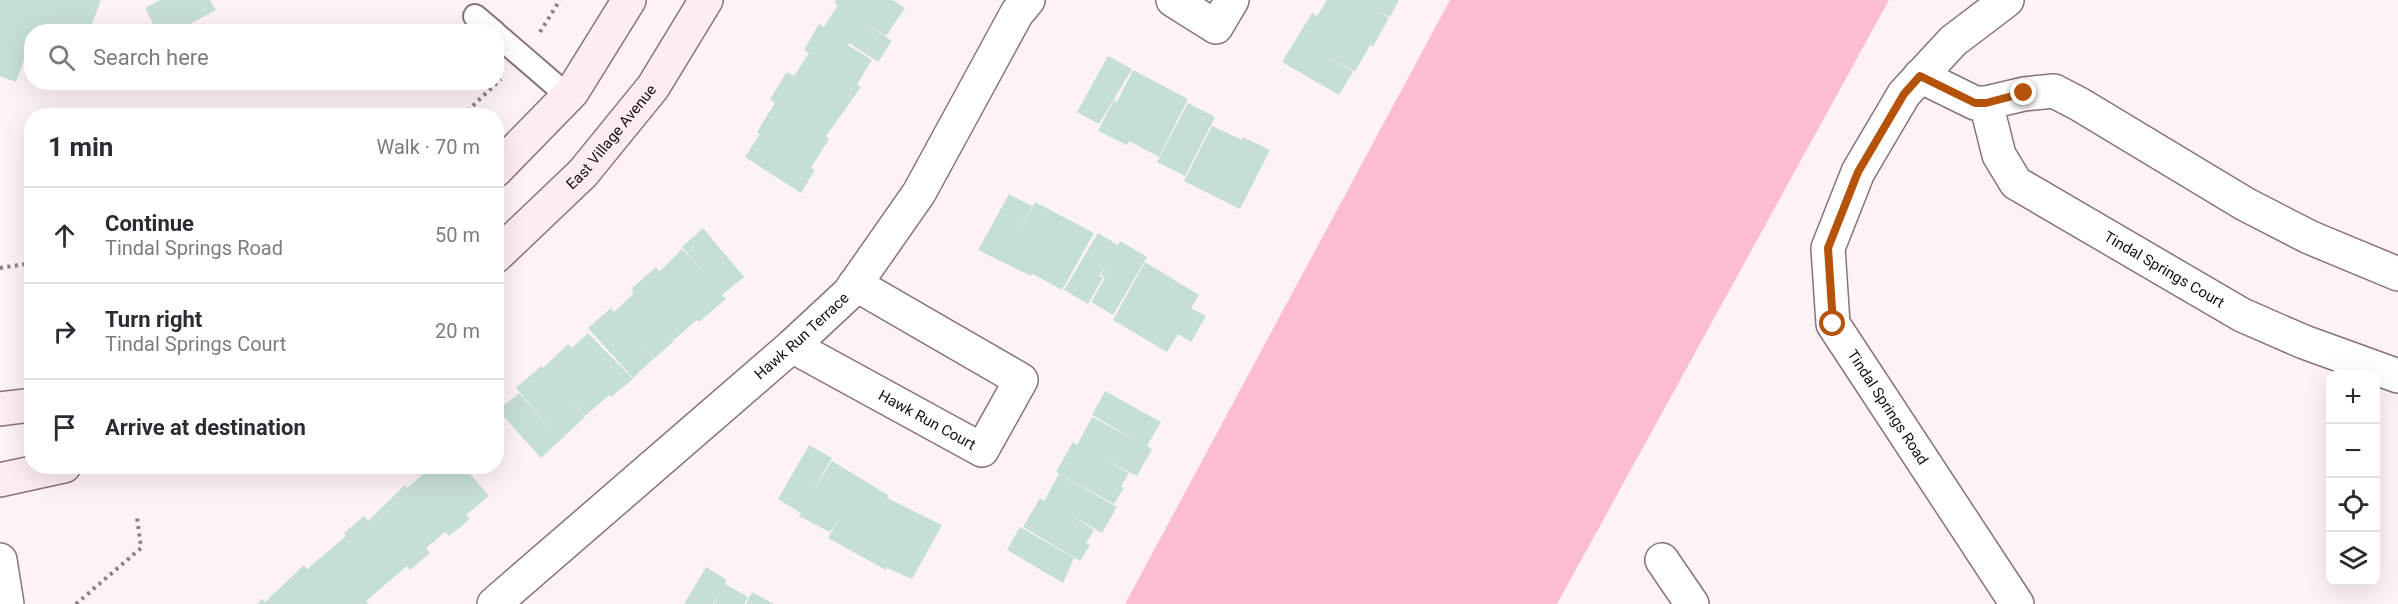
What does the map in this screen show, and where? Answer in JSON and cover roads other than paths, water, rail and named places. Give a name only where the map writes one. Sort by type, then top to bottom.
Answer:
[{"type":"street","points":[[504,162],[568,96],[630,0]]},
{"type":"street","name":"East Village Avenue","points":[[504,248],[590,165],[653,87],[706,0]]},
{"type":"street","name":"Hawk Run Terrace","points":[[494,604],[792,346],[849,293],[919,193],[1017,13],[1028,0]]},
{"type":"street","points":[[1173,0],[1216,27],[1232,0]]},
{"type":"street","name":"Tindal Springs Road","points":[[2007,0],[1953,41],[1904,94],[1858,172],[1828,248],[1833,324],[2017,604]]},
{"type":"street","points":[[1920,76],[1975,103],[1986,103],[2024,93],[2054,91],[2245,204],[2309,237],[2398,274]]},
{"type":"street","name":"Tindal Springs Court","points":[[1986,103],[1999,155],[2016,183],[2242,315],[2304,342],[2398,376]]},
{"type":"street","name":"Hawk Run Court","points":[[792,346],[982,450],[1021,380],[855,284]]},
{"type":"street","points":[[0,409],[24,406]]},
{"type":"street","points":[[0,480],[27,474]]},
{"type":"street","points":[[0,560],[6,604]]},
{"type":"street","points":[[1662,560],[1692,604]]},
{"type":"lane","points":[[475,16],[484,24]]},
{"type":"lane","points":[[504,41],[568,96]]}]
